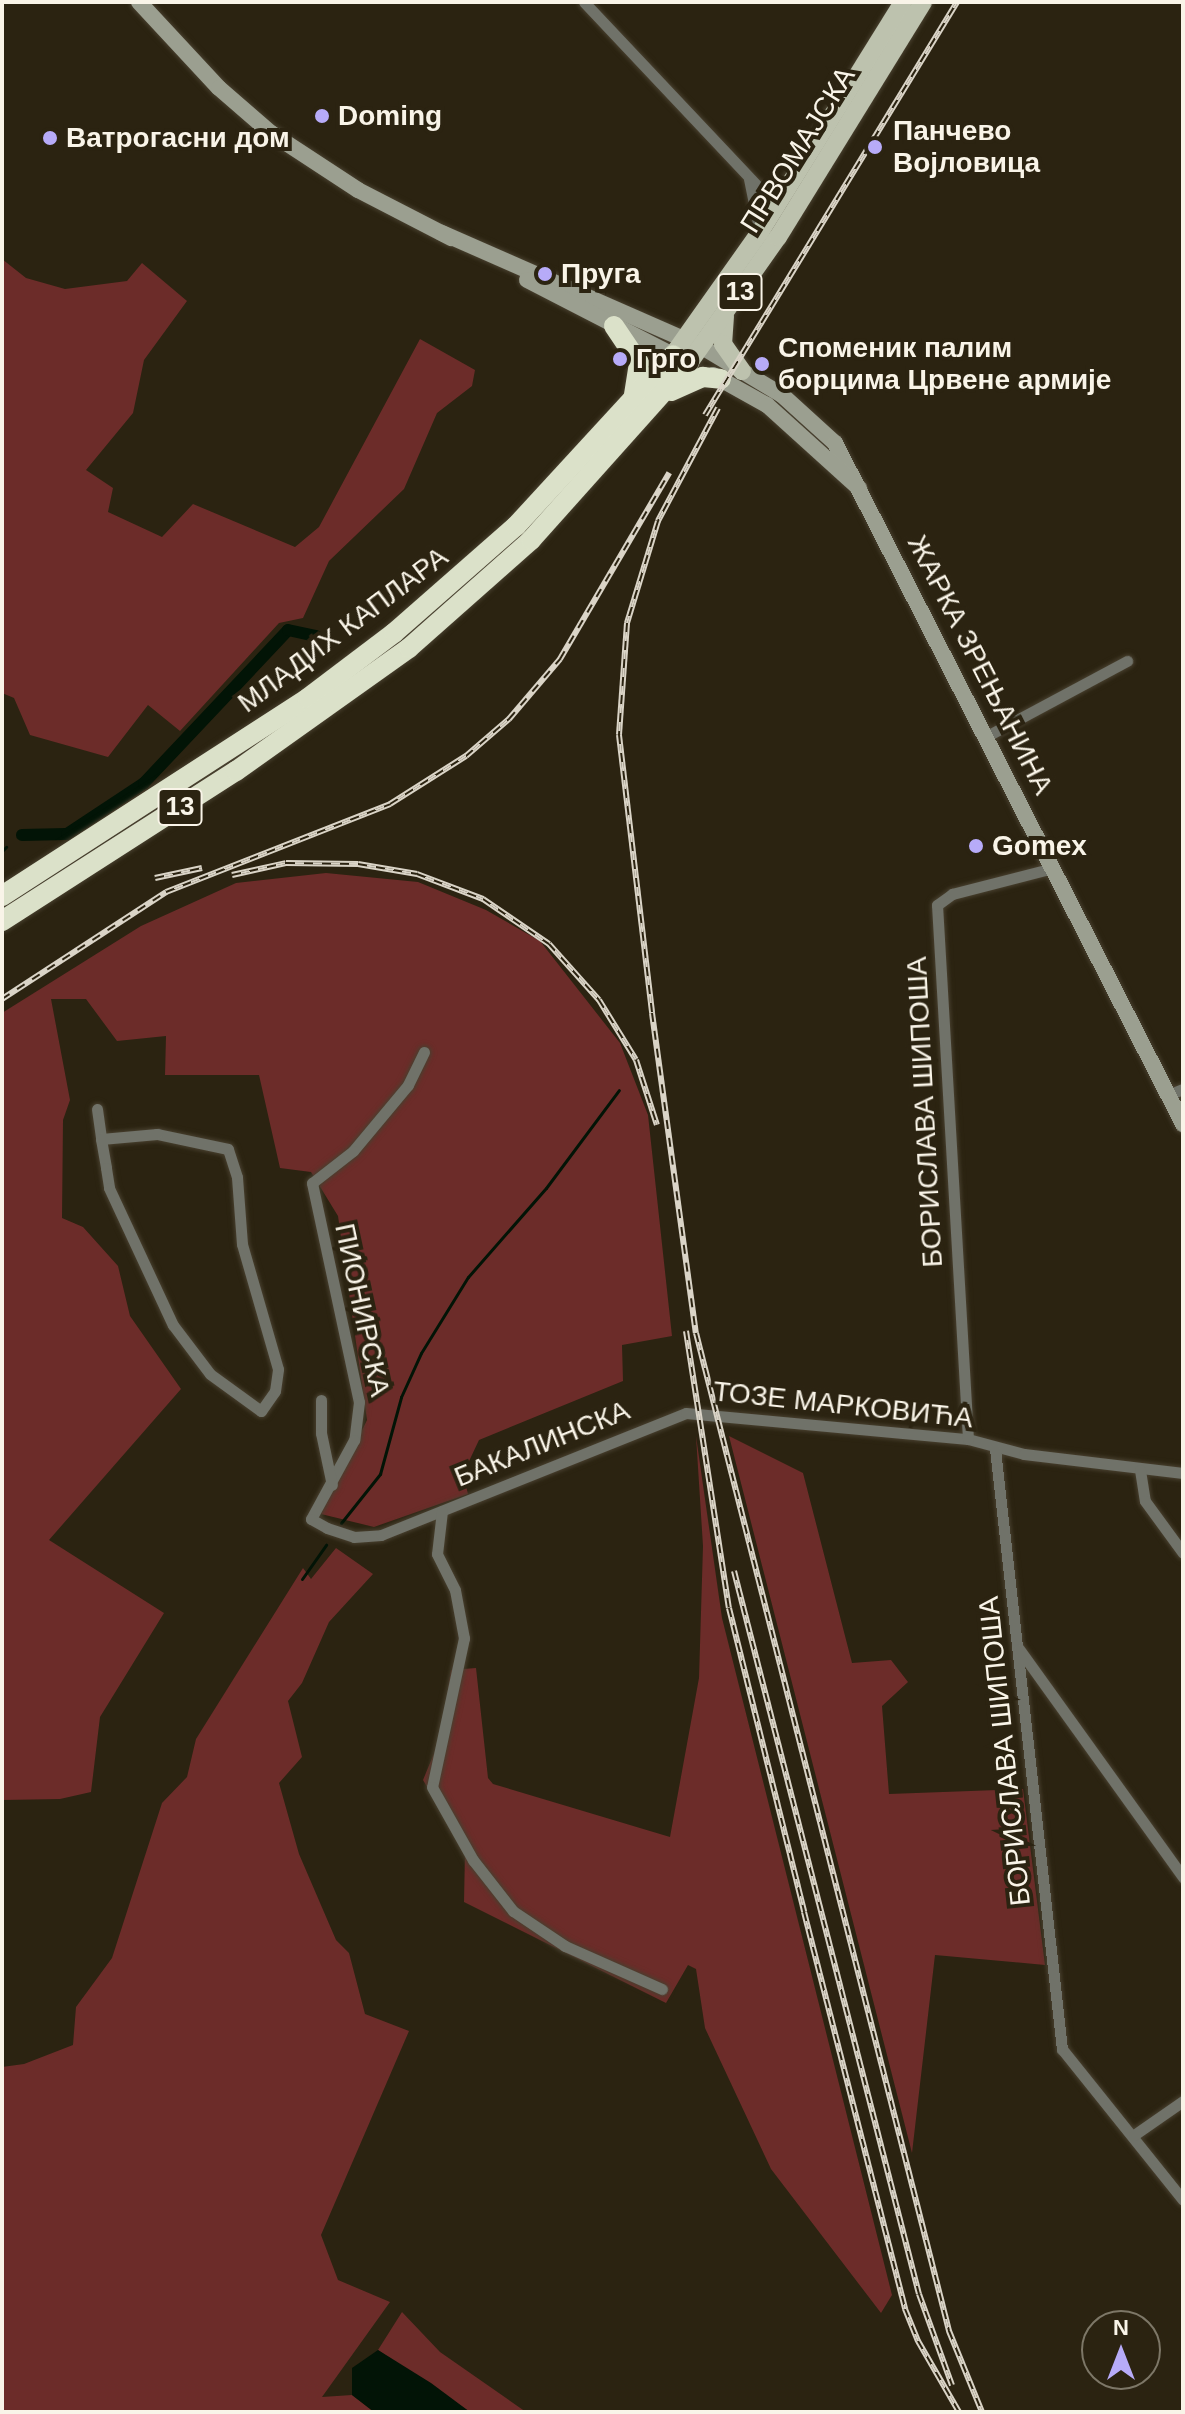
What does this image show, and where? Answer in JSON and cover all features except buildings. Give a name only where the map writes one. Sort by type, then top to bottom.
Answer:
[{"type":"highway","points":[[614,326],[639,363],[632,404]]},
{"type":"highway","name":"13","points":[[664,395],[688,351]]},
{"type":"highway","name":"МЛАДИХ КАПЛАРА","points":[[2,896],[296,706],[394,633],[516,526],[632,404],[688,351]]},
{"type":"highway","points":[[664,395],[693,379],[721,379]]},
{"type":"highway","name":"МЛАДИХ КАПЛАРА","points":[[2,921],[356,689],[531,540],[664,395]]},
{"type":"main road","name":"ПРВОМАЈСКА","points":[[688,351],[903,2]]},
{"type":"main road","name":"ПРВОМАЈСКА","points":[[688,351],[726,313],[923,2]]},
{"type":"main road","points":[[726,313],[723,344],[742,371]]},
{"type":"street","name":"ЖАРКА ЗРЕЊАНИНА","points":[[139,2],[219,88],[271,133],[342,181],[614,326],[742,371],[817,423],[853,470],[859,488],[1053,868],[1176,1092],[1183,1124]]},
{"type":"street","points":[[584,2],[749,178],[768,190],[789,185]]},
{"type":"street","points":[[749,178],[760,232]]},
{"type":"street","name":"ЖАРКА ЗРЕЊАНИНА","points":[[442,233],[688,351],[721,379],[776,412],[859,488]]},
{"type":"street","points":[[987,736],[1127,661]]},
{"type":"street","name":"БОРИСЛАВА ШИПОША","points":[[968,1439],[937,905],[952,894],[1053,868]]},
{"type":"street","name":"ПИОНИРСКА","points":[[424,1052],[408,1085],[353,1151],[312,1183],[359,1402],[354,1440],[332,1486],[311,1519],[354,1537],[381,1535],[442,1511]]},
{"type":"street","points":[[97,1109],[101,1139],[114,1201],[173,1325],[210,1374],[261,1411],[275,1391],[278,1369],[242,1244],[233,1157],[217,1144],[157,1134],[101,1139]]},
{"type":"street","points":[[321,1400],[321,1433],[332,1486]]},
{"type":"street","name":"ТОЗЕ МАРКОВИЋА","points":[[686,1413],[968,1439],[995,1449],[1140,1470],[1183,1473]]},
{"type":"street","name":"БАКАЛИНСКА","points":[[662,1989],[565,1946],[513,1911],[473,1860],[432,1787],[464,1638],[455,1590],[437,1554],[442,1511],[686,1413]]},
{"type":"street","name":"БОРИСЛАВА ШИПОША","points":[[995,1449],[1062,2049],[1134,2135]]},
{"type":"street","points":[[1140,1470],[1145,1501],[1183,1553]]},
{"type":"street","points":[[1018,1649],[1183,1877]]},
{"type":"street","points":[[1183,2101],[1134,2135],[1183,2200]]},
{"type":"shaded area","points":[[2,259],[26,278],[65,289],[127,281],[142,263],[187,301],[144,360],[133,413],[86,470],[113,488],[108,512],[162,537],[193,504],[295,547],[319,527],[420,339],[475,370],[472,386],[437,413],[404,489],[329,561],[303,618],[279,623],[180,731],[148,705],[108,757],[30,735],[14,698],[2,693]]},
{"type":"shaded area","points":[[326,873],[418,882],[486,910],[540,941],[620,1043],[648,1115],[672,1336],[622,1345],[623,1381],[479,1440],[463,1474],[468,1494],[374,1527],[321,1514],[367,1420],[338,1216],[311,1172],[280,1168],[259,1075],[165,1075],[166,1036],[117,1041],[86,999],[51,999],[70,1100],[63,1120],[62,1218],[83,1227],[118,1266],[130,1316],[181,1389],[49,1540],[164,1613],[100,1717],[91,1792],[60,1799],[2,1800],[2,1013],[141,926],[236,883]]},
{"type":"shaded area","points":[[696,1436],[722,1618],[892,2295],[881,2313],[771,2169],[705,2028],[696,1969],[688,1965],[666,2003],[464,1902],[465,1851],[423,1780],[440,1739],[451,1670],[476,1668],[488,1778],[493,1784],[670,1837],[699,1678],[703,1546]]},
{"type":"shaded area","points":[[729,1436],[803,1473],[852,1663],[891,1660],[908,1682],[882,1706],[889,1794],[1023,1789],[1045,1965],[935,1955],[912,2153]]},
{"type":"shaded area","points":[[336,1548],[373,1574],[329,1622],[302,1683],[288,1701],[302,1757],[279,1783],[299,1854],[336,1940],[349,1953],[365,2014],[409,2031],[321,2235],[338,2280],[390,2302],[322,2397],[352,2395],[374,2412],[2,2412],[2,2067],[24,2064],[73,2045],[76,2007],[112,1958],[162,1803],[187,1777],[196,1739],[303,1568],[311,1579]]},
{"type":"shaded area","points":[[402,2312],[440,2352],[526,2412],[470,2412],[378,2350]]},
{"type":"shaded area","points":[[378,2350],[470,2412],[374,2412],[352,2395],[352,2368]]},
{"type":"waterway","points":[[22,835],[67,834],[144,783],[288,630],[316,636]]},
{"type":"waterway","points":[[2,851],[6,847]]},
{"type":"waterway","points":[[341,1523],[380,1474],[401,1397],[421,1353],[468,1277],[546,1188],[619,1090]]},
{"type":"waterway","points":[[302,1579],[326,1545]]},
{"type":"railway","points":[[705,415],[957,2]]},
{"type":"railway","points":[[718,408],[658,521],[627,623],[619,735],[652,1013],[696,1333],[949,2331],[982,2412]]},
{"type":"railway","points":[[2,999],[166,892],[390,804],[466,756],[509,719],[560,659],[669,473]]},
{"type":"railway","points":[[232,875],[286,863],[358,864],[417,874],[483,899],[549,944],[599,1000],[636,1060],[657,1125]]},
{"type":"railway","points":[[155,878],[202,868]]},
{"type":"railway","points":[[686,1331],[729,1608],[804,1912],[905,2309],[918,2341],[959,2412]]},
{"type":"railway","points":[[734,1571],[919,2294],[952,2385]]},
{"type":"place","name":"Doming","points":[[322,116]]},
{"type":"place","name":"Ватрогасни дом","points":[[50,138]]},
{"type":"place","name":"Панчево Војловица","points":[[875,147]]},
{"type":"place","name":"Пруга","points":[[545,274]]},
{"type":"place","name":"Грго","points":[[620,359]]},
{"type":"place","name":"Споменик палим борцима Црвене армије","points":[[762,364]]},
{"type":"place","name":"Gomex","points":[[976,846]]}]
